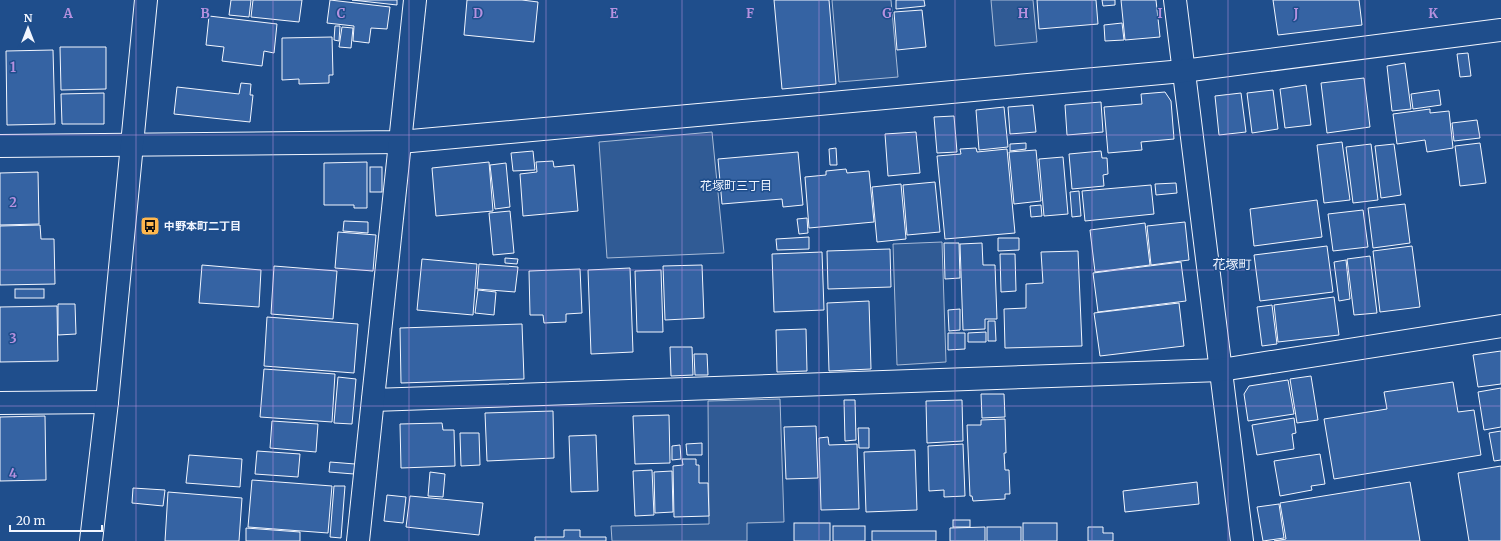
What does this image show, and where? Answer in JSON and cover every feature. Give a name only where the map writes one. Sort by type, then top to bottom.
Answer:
[{"type":"street","points":[[91,541],[107,402],[146,0]]},
{"type":"street","points":[[358,541],[415,0]]},
{"type":"street","points":[[1175,0],[1242,541]]},
{"type":"street","points":[[0,146],[400,142],[1183,71],[1501,30]]},
{"type":"street","points":[[373,400],[1221,370],[1501,326]]},
{"type":"street","points":[[0,403],[107,402]]},
{"type":"shaded area","points":[[832,0],[891,0],[898,77],[839,82]]},
{"type":"shaded area","points":[[991,0],[1033,0],[1037,42],[995,46]]},
{"type":"shaded area","points":[[712,132],[724,253],[607,258],[599,142]]},
{"type":"shaded area","points":[[942,242],[946,362],[897,365],[893,244]]},
{"type":"shaded area","points":[[780,399],[784,522],[747,523],[747,541],[612,541],[611,526],[709,524],[708,401]]},
{"type":"building","points":[[231,0],[251,0],[249,17],[229,15]]},
{"type":"building","points":[[253,0],[302,0],[299,22],[251,17]]},
{"type":"building","points":[[330,0],[390,7],[387,29],[371,28],[369,43],[353,41],[354,26],[327,23]]},
{"type":"building","points":[[352,0],[397,0],[397,5]]},
{"type":"building","points":[[467,0],[522,0],[538,2],[534,42],[464,35]]},
{"type":"building","points":[[774,0],[829,0],[836,84],[782,89]]},
{"type":"building","points":[[896,0],[924,0],[925,6],[896,9]]},
{"type":"building","points":[[1037,0],[1096,0],[1098,24],[1039,29]]},
{"type":"building","points":[[1102,0],[1115,0],[1115,5],[1103,6]]},
{"type":"building","points":[[1121,0],[1156,0],[1160,37],[1125,40]]},
{"type":"building","points":[[1273,0],[1359,0],[1362,25],[1278,35]]},
{"type":"building","points":[[922,10],[926,47],[897,50],[894,12]]},
{"type":"building","points":[[209,16],[277,24],[274,53],[264,51],[262,66],[222,61],[224,47],[206,45]]},
{"type":"building","points":[[1122,23],[1124,40],[1105,41],[1104,25]]},
{"type":"building","points":[[335,26],[340,26],[339,41],[334,40]]},
{"type":"building","points":[[342,27],[353,28],[351,48],[339,47]]},
{"type":"building","points":[[332,37],[333,75],[329,75],[329,83],[299,84],[299,79],[282,80],[282,38]]},
{"type":"building","points":[[60,47],[106,47],[106,89],[61,90]]},
{"type":"building","points":[[53,50],[55,124],[7,125],[6,51]]},
{"type":"building","points":[[1468,53],[1471,76],[1460,77],[1457,54]]},
{"type":"building","points":[[1405,63],[1411,109],[1392,111],[1387,66]]},
{"type":"building","points":[[1364,78],[1370,127],[1327,133],[1321,83]]},
{"type":"building","points":[[241,83],[251,84],[250,95],[253,95],[250,122],[174,114],[177,87],[239,94]]},
{"type":"building","points":[[1306,85],[1311,125],[1285,128],[1280,89]]},
{"type":"building","points":[[1273,90],[1278,129],[1252,133],[1247,93]]},
{"type":"building","points":[[1439,90],[1441,105],[1413,109],[1411,94]]},
{"type":"building","points":[[1165,92],[1171,101],[1174,139],[1141,142],[1142,150],[1108,153],[1104,107],[1142,104],[1141,94]]},
{"type":"building","points":[[104,93],[104,124],[62,124],[61,94]]},
{"type":"building","points":[[1241,93],[1246,132],[1219,135],[1215,96]]},
{"type":"building","points":[[1101,102],[1103,132],[1067,135],[1065,105]]},
{"type":"building","points":[[1033,105],[1036,132],[1010,134],[1008,107]]},
{"type":"building","points":[[1004,107],[1008,147],[979,150],[976,110]]},
{"type":"building","points":[[1430,109],[1430,113],[1449,111],[1453,148],[1427,152],[1425,140],[1397,144],[1393,114]]},
{"type":"building","points":[[954,116],[957,152],[937,153],[934,117]]},
{"type":"building","points":[[1477,120],[1480,138],[1454,141],[1452,123]]},
{"type":"building","points":[[916,132],[920,173],[888,176],[885,134]]},
{"type":"building","points":[[1342,142],[1350,200],[1324,203],[1317,145]]},
{"type":"building","points":[[1026,143],[1026,149],[1010,151],[1010,144]]},
{"type":"building","points":[[1480,143],[1486,183],[1460,186],[1455,146]]},
{"type":"building","points":[[1371,144],[1378,200],[1353,203],[1346,147]]},
{"type":"building","points":[[1394,144],[1401,195],[1381,198],[1375,146]]},
{"type":"building","points":[[836,148],[837,165],[830,165],[829,149]]},
{"type":"building","points":[[976,148],[977,152],[1007,149],[1015,233],[945,239],[937,156],[961,154],[960,149]]},
{"type":"building","points":[[1036,150],[1041,201],[1014,204],[1009,152]]},
{"type":"building","points":[[533,151],[535,170],[513,171],[511,153]]},
{"type":"building","points":[[1101,151],[1102,158],[1107,158],[1108,174],[1103,175],[1104,186],[1072,189],[1069,154]]},
{"type":"building","points":[[798,152],[803,205],[783,207],[782,199],[722,204],[718,159]]},
{"type":"building","points":[[1063,157],[1068,214],[1044,216],[1039,159]]},
{"type":"building","points":[[553,161],[554,167],[574,165],[578,211],[523,216],[520,174],[537,172],[536,162]]},
{"type":"building","points":[[367,162],[367,208],[354,208],[354,205],[324,205],[324,163]]},
{"type":"building","points":[[489,162],[493,211],[436,216],[432,168]]},
{"type":"building","points":[[506,163],[510,207],[495,209],[490,165]]},
{"type":"building","points":[[370,167],[382,167],[382,192],[370,192]]},
{"type":"building","points":[[846,169],[847,173],[869,171],[874,222],[809,228],[805,177],[826,175],[826,171]]},
{"type":"building","points":[[38,172],[39,224],[0,225],[0,173]]},
{"type":"building","points":[[935,182],[940,232],[907,235],[903,185]]},
{"type":"building","points":[[1176,183],[1177,193],[1156,195],[1155,184]]},
{"type":"building","points":[[901,184],[906,239],[877,242],[872,187]]},
{"type":"building","points":[[1151,185],[1154,214],[1085,221],[1082,191]]},
{"type":"building","points":[[1079,191],[1081,216],[1072,217],[1070,192]]},
{"type":"building","points":[[1317,200],[1322,237],[1254,246],[1250,209]]},
{"type":"building","points":[[1405,204],[1410,243],[1373,248],[1368,208]]},
{"type":"building","points":[[1041,205],[1042,216],[1031,217],[1030,206]]},
{"type":"building","points":[[1363,210],[1368,247],[1333,251],[1328,214]]},
{"type":"building","points":[[510,211],[514,253],[493,255],[489,213]]},
{"type":"building","points":[[807,218],[808,233],[799,234],[797,219]]},
{"type":"building","points":[[344,221],[368,222],[368,233],[343,231]]},
{"type":"building","points":[[1185,222],[1189,260],[1151,265],[1147,226]]},
{"type":"building","points":[[1145,223],[1150,265],[1095,272],[1090,230]]},
{"type":"building","points":[[40,225],[41,239],[54,239],[55,284],[0,285],[0,226]]},
{"type":"building","points":[[338,232],[376,235],[373,271],[335,268]]},
{"type":"building","points":[[809,237],[809,249],[777,250],[776,239]]},
{"type":"building","points":[[998,238],[1019,238],[1019,250],[998,251]]},
{"type":"building","points":[[944,243],[959,243],[960,278],[945,279]]},
{"type":"building","points":[[982,243],[983,265],[995,265],[997,319],[985,319],[985,329],[963,330],[960,244]]},
{"type":"building","points":[[1327,246],[1333,292],[1260,301],[1254,255]]},
{"type":"building","points":[[1412,246],[1420,307],[1380,312],[1373,251]]},
{"type":"building","points":[[890,249],[891,287],[828,289],[827,251]]},
{"type":"building","points":[[1078,251],[1082,346],[1005,348],[1004,309],[1026,308],[1026,284],[1043,283],[1041,252]]},
{"type":"building","points":[[822,252],[824,310],[774,312],[772,254]]},
{"type":"building","points":[[1000,254],[1015,254],[1016,291],[1001,292]]},
{"type":"building","points":[[1370,256],[1377,313],[1354,315],[1347,259]]},
{"type":"building","points":[[505,258],[518,259],[517,264],[505,263]]},
{"type":"building","points":[[422,259],[477,264],[473,315],[417,310]]},
{"type":"building","points":[[1346,260],[1350,299],[1339,301],[1334,262]]},
{"type":"building","points":[[1181,262],[1186,301],[1098,312],[1093,273]]},
{"type":"building","points":[[479,264],[518,267],[515,292],[477,289]]},
{"type":"building","points":[[202,265],[261,270],[259,307],[199,303]]},
{"type":"building","points":[[702,265],[704,318],[665,320],[663,266]]},
{"type":"building","points":[[274,266],[337,271],[333,319],[271,314]]},
{"type":"building","points":[[630,268],[633,352],[591,354],[588,270]]},
{"type":"building","points":[[580,269],[582,313],[566,314],[566,322],[544,323],[543,315],[530,315],[529,271]]},
{"type":"building","points":[[661,270],[663,332],[637,332],[635,271]]},
{"type":"building","points":[[15,289],[44,289],[44,298],[15,298]]},
{"type":"building","points":[[478,290],[496,292],[494,315],[475,313]]},
{"type":"building","points":[[1334,297],[1339,335],[1278,342],[1274,305]]},
{"type":"building","points":[[869,301],[871,369],[829,371],[827,303]]},
{"type":"building","points":[[1179,303],[1184,346],[1100,356],[1094,313]]},
{"type":"building","points":[[58,304],[75,304],[76,334],[58,335]]},
{"type":"building","points":[[1272,305],[1277,344],[1262,346],[1257,307]]},
{"type":"building","points":[[57,306],[58,361],[0,362],[0,307]]},
{"type":"building","points":[[960,309],[960,330],[949,331],[948,310]]},
{"type":"building","points":[[267,317],[358,324],[354,373],[264,366]]},
{"type":"building","points":[[988,321],[995,321],[996,341],[988,341]]},
{"type":"building","points":[[522,324],[524,379],[401,383],[400,328]]},
{"type":"building","points":[[806,329],[807,371],[777,372],[776,330]]},
{"type":"building","points":[[986,332],[986,342],[968,342],[968,333]]},
{"type":"building","points":[[948,333],[965,333],[965,349],[948,350]]},
{"type":"building","points":[[670,347],[692,347],[693,375],[671,376]]},
{"type":"building","points":[[1501,351],[1501,384],[1478,387],[1473,355]]},
{"type":"building","points":[[694,354],[707,354],[708,375],[695,375]]},
{"type":"building","points":[[264,369],[335,374],[332,422],[260,417]]},
{"type":"building","points":[[1311,376],[1318,420],[1297,423],[1290,379]]},
{"type":"building","points":[[338,377],[356,379],[352,424],[334,423]]},
{"type":"building","points":[[1288,380],[1294,414],[1248,421],[1244,394],[1249,386]]},
{"type":"building","points":[[1453,382],[1458,412],[1474,410],[1481,455],[1334,479],[1324,419],[1387,409],[1384,392]]},
{"type":"building","points":[[1501,388],[1501,427],[1484,430],[1478,392]]},
{"type":"building","points":[[981,394],[1004,394],[1005,417],[982,418]]},
{"type":"building","points":[[844,400],[855,400],[856,440],[845,441]]},
{"type":"building","points":[[962,400],[963,441],[927,443],[926,401]]},
{"type":"building","points":[[553,411],[554,458],[487,461],[485,413]]},
{"type":"building","points":[[669,415],[670,463],[635,464],[633,416]]},
{"type":"building","points":[[45,416],[46,480],[0,481],[0,417]]},
{"type":"building","points":[[1294,418],[1296,433],[1292,434],[1294,449],[1257,455],[1252,425]]},
{"type":"building","points":[[1005,419],[1005,470],[1009,470],[1010,494],[1005,494],[1005,499],[973,501],[972,496],[970,496],[967,425],[981,425],[981,420]]},
{"type":"building","points":[[272,421],[318,424],[316,452],[270,448]]},
{"type":"building","points":[[442,423],[443,430],[454,430],[455,466],[401,468],[400,424]]},
{"type":"building","points":[[816,426],[818,478],[786,479],[784,427]]},
{"type":"building","points":[[858,428],[869,428],[869,448],[859,448]]},
{"type":"building","points":[[1501,431],[1501,460],[1494,461],[1489,433]]},
{"type":"building","points":[[460,433],[479,433],[480,465],[461,466]]},
{"type":"building","points":[[596,435],[598,491],[571,492],[569,436]]},
{"type":"building","points":[[828,437],[829,445],[857,444],[859,509],[821,510],[819,438]]},
{"type":"building","points":[[702,443],[702,455],[687,455],[686,444]]},
{"type":"building","points":[[963,444],[965,496],[944,497],[944,490],[929,491],[928,446]]},
{"type":"building","points":[[680,445],[681,459],[672,460],[672,446]]},
{"type":"building","points":[[915,450],[917,510],[866,512],[864,452]]},
{"type":"building","points":[[257,451],[300,454],[298,477],[255,474]]},
{"type":"building","points":[[1320,454],[1325,484],[1311,486],[1312,490],[1280,496],[1274,461]]},
{"type":"building","points":[[189,455],[242,459],[240,487],[186,483]]},
{"type":"building","points":[[682,459],[696,459],[696,465],[699,465],[699,483],[708,483],[709,516],[674,517],[673,466],[683,465]]},
{"type":"building","points":[[330,462],[355,464],[354,474],[329,472]]},
{"type":"building","points":[[1501,466],[1501,541],[1469,541],[1458,473]]},
{"type":"building","points":[[652,470],[654,515],[635,516],[633,471]]},
{"type":"building","points":[[672,471],[673,512],[655,513],[654,472]]},
{"type":"building","points":[[430,472],[445,474],[443,497],[428,496]]},
{"type":"building","points":[[252,480],[332,486],[328,533],[248,527]]},
{"type":"building","points":[[1197,482],[1199,504],[1125,512],[1123,491]]},
{"type":"building","points":[[1410,482],[1420,541],[1274,541],[1286,539],[1280,503]]},
{"type":"building","points":[[334,486],[345,486],[341,538],[330,537]]},
{"type":"building","points":[[133,488],[165,490],[163,506],[132,503]]},
{"type":"building","points":[[168,492],[242,498],[239,541],[165,541]]},
{"type":"building","points":[[387,495],[406,497],[403,523],[384,521]]},
{"type":"building","points":[[410,496],[483,503],[479,535],[406,527]]},
{"type":"building","points":[[1279,504],[1284,538],[1263,541],[1257,507]]},
{"type":"building","points":[[953,520],[970,520],[970,527],[953,527]]},
{"type":"building","points":[[794,523],[830,523],[830,541],[794,541]]},
{"type":"building","points":[[1023,523],[1057,523],[1057,541],[1023,541]]},
{"type":"building","points":[[833,526],[865,526],[865,541],[833,541]]},
{"type":"building","points":[[985,527],[985,541],[950,541],[950,528]]},
{"type":"building","points":[[987,527],[1021,527],[1021,541],[987,541]]},
{"type":"building","points":[[1088,527],[1103,527],[1103,533],[1113,533],[1113,541],[1088,541]]},
{"type":"building","points":[[246,528],[300,532],[300,541],[246,541]]},
{"type":"building","points":[[564,530],[580,530],[580,537],[606,537],[606,541],[535,541],[535,537],[564,537]]},
{"type":"building","points":[[872,531],[936,531],[936,541],[872,541]]},
{"type":"place","name":"中野本町二丁目","points":[[150,226]]},
{"type":"district","name":"花塚町三丁目","points":[[736,186]]},
{"type":"district","name":"花塚町","points":[[1232,264]]}]
